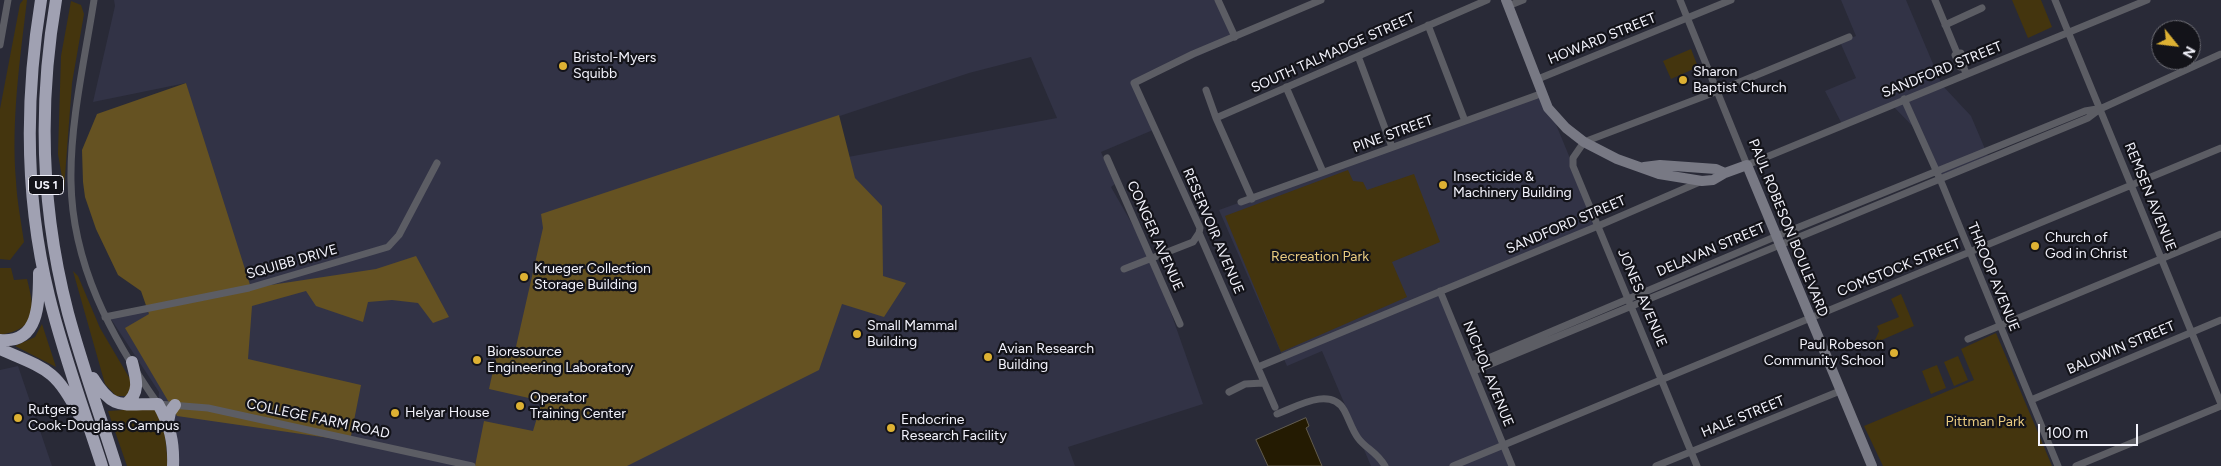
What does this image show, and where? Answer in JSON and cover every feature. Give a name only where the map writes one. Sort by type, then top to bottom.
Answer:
[{"type":"highway","name":"US 1","points":[[41,2],[32,74],[29,123],[31,173],[39,246],[55,319],[101,463]]},
{"type":"highway","name":"US 1","points":[[56,3],[45,96],[44,145],[47,194],[61,282],[82,361],[116,466]]},
{"type":"highway","points":[[0,340],[11,340],[21,336],[35,318],[39,304],[39,246]]},
{"type":"highway","points":[[0,350],[39,366],[58,380],[67,391],[101,463]]},
{"type":"highway","points":[[82,361],[106,397],[114,402],[158,404],[168,422],[173,444],[173,466]]},
{"type":"highway","points":[[126,404],[133,397],[137,389],[132,362]]},
{"type":"highway","points":[[168,422],[170,412],[175,404]]},
{"type":"street","points":[[0,45],[8,0]]},
{"type":"street","points":[[94,0],[74,136],[71,181],[74,218],[90,283],[105,316],[158,404]]},
{"type":"street","points":[[1218,0],[1235,37],[1320,0]]},
{"type":"street","name":"SOUTH TALMADGE STREET","points":[[1216,118],[1487,0]]},
{"type":"street","points":[[1523,0],[1507,3],[1548,108],[1566,128],[1584,142],[1617,159],[1644,167],[1659,174],[1702,181],[1713,180],[1747,165]]},
{"type":"street","name":"PAUL ROBESON BOULEVARD","points":[[1680,0],[1870,465]]},
{"type":"street","name":"HOWARD STREET","points":[[1538,79],[1730,0]]},
{"type":"street","points":[[1935,0],[1957,53],[1961,53],[1965,70]]},
{"type":"street","name":"REMSEN AVENUE","points":[[2054,0],[2132,185],[2221,405]]},
{"type":"street","name":"SANDFORD STREET","points":[[1747,165],[1904,99],[1965,70],[2068,32],[2147,0]]},
{"type":"street","points":[[1945,25],[1982,8]]},
{"type":"street","points":[[1428,25],[1465,121]]},
{"type":"street","name":"RESERVOIR AVENUE","points":[[1235,37],[1134,83],[1200,228],[1198,233],[1276,411],[1326,398],[1337,401],[1344,409],[1358,438],[1371,448],[1385,466]]},
{"type":"street","points":[[1584,142],[1718,91],[1849,37]]},
{"type":"street","name":"DELAVAN STREET","points":[[1473,368],[1628,299],[1779,240],[1863,211],[2088,118],[2100,109],[2221,54]]},
{"type":"street","points":[[1358,56],[1392,147]]},
{"type":"street","points":[[1286,87],[1323,172]]},
{"type":"street","points":[[1206,90],[1216,118],[1252,199]]},
{"type":"street","name":"PINE STREET","points":[[1241,202],[1543,93]]},
{"type":"street","name":"THROOP AVENUE","points":[[1904,99],[1940,179],[2058,466]]},
{"type":"street","name":"DELAVAN STREET","points":[[1473,368],[1631,307],[1860,202],[2085,111],[2100,109]]},
{"type":"street","name":"JONES AVENUE","points":[[1584,142],[1573,158],[1573,166],[1697,466]]},
{"type":"street","name":"COMSTOCK STREET","points":[[1453,466],[2221,148]]},
{"type":"street","name":"CONGER AVENUE","points":[[1107,158],[1180,324]]},
{"type":"street","name":"SQUIBB DRIVE","points":[[105,316],[249,288],[388,247],[399,236],[437,162]]},
{"type":"street","points":[[1644,167],[1660,165],[1716,169],[1726,173]]},
{"type":"street","name":"SANDFORD STREET","points":[[1258,367],[1702,181]]},
{"type":"street","points":[[1860,202],[1863,211]]},
{"type":"street","points":[[1124,269],[1192,242],[1198,233]]},
{"type":"street","points":[[1968,339],[2221,234]]},
{"type":"street","name":"NICHOL AVENUE","points":[[1440,291],[1512,466]]},
{"type":"street","name":"BALDWIN STREET","points":[[2031,400],[2221,320]]},
{"type":"street","points":[[1229,392],[1245,384],[1264,386]]},
{"type":"street","name":"HALE STREET","points":[[1656,466],[1840,391]]},
{"type":"street","name":"COLLEGE FARM ROAD","points":[[158,404],[208,408],[472,466]]},
{"type":"street","points":[[2076,466],[2221,405]]},
{"type":"shaded area","points":[[114,0],[1218,0],[1234,40],[1133,85],[1153,130],[1101,152],[1115,184],[1111,187],[1152,259],[1203,404],[1068,447],[1075,466],[173,466],[158,404],[159,392],[109,316],[238,291],[186,83],[93,102],[115,6]],"holes":[[[1031,57],[1057,118],[548,213],[969,73]]]},
{"type":"shaded area","points":[[1841,0],[1906,0],[1942,85],[1971,116],[1988,156],[1939,176],[1923,137],[1893,106],[1843,126],[1825,91],[1856,78],[1840,42],[1856,36]]},
{"type":"shaded area","points":[[186,83],[251,288],[376,269],[416,256],[449,317],[433,323],[418,303],[392,300],[368,302],[363,322],[316,306],[306,291],[252,306],[248,359],[361,385],[350,441],[177,416],[125,328],[149,314],[141,291],[118,275],[96,229],[85,197],[82,150],[97,114]]},
{"type":"shaded area","points":[[1543,93],[1598,226],[1440,292],[1513,466],[1371,466],[1322,351],[1287,366],[1219,210]]},
{"type":"shaded area","points":[[839,115],[855,178],[882,206],[883,276],[906,283],[884,317],[842,304],[819,370],[627,466],[475,466],[484,421],[533,431],[542,401],[489,389],[498,348],[515,351],[543,228],[541,214]]},
{"type":"shaded area","name":"Rutgers Cook-Douglass Campus","points":[[18,366],[52,466],[0,466],[0,370]]},
{"type":"shaded area","points":[[1306,418],[1309,426],[1306,428],[1322,466],[1268,466],[1256,440]]},
{"type":"green space","points":[[23,0],[27,0],[17,90],[15,158],[18,204],[24,242],[10,260],[0,259],[0,109],[20,4]]},
{"type":"green space","points":[[2012,0],[2041,0],[2052,27],[2028,38]]},
{"type":"green space","points":[[71,1],[81,5],[84,14],[72,83],[64,189],[58,154],[61,56]]},
{"type":"green space","points":[[1691,49],[1698,67],[1671,79],[1663,61]]},
{"type":"green space","name":"Recreation Park","points":[[1348,170],[1353,181],[1363,182],[1367,190],[1414,174],[1440,242],[1392,262],[1407,297],[1281,352],[1225,216]]},
{"type":"green space","points":[[0,268],[11,268],[14,280],[27,279],[32,309],[27,323],[21,328],[0,335]]},
{"type":"green space","points":[[73,271],[78,276],[100,328],[130,379],[132,390],[126,396],[116,396],[105,384]]},
{"type":"green space","points":[[1901,294],[1914,326],[1877,342],[1875,340],[1879,331],[1877,326],[1899,317],[1891,299]]},
{"type":"green space","points":[[42,324],[56,367],[15,346],[35,337]]},
{"type":"green space","name":"Pittman Park","points":[[1996,333],[2052,466],[1883,466],[1864,426],[1974,380],[1961,349]]},
{"type":"green space","points":[[1958,356],[1968,380],[1954,386],[1944,362]]},
{"type":"green space","points":[[1937,365],[1946,388],[1931,394],[1922,371]]},
{"type":"green space","points":[[154,408],[164,424],[168,466],[127,466],[108,411]]},
{"type":"place","name":"Bristol-Myers Squibb","points":[[563,66]]},
{"type":"place","name":"Sharon Baptist Church","points":[[1683,80]]},
{"type":"place","name":"Insecticide & Machinery Building","points":[[1443,185]]},
{"type":"place","name":"Church of God in Christ","points":[[2035,246]]},
{"type":"place","name":"Krueger Collection Storage Building","points":[[524,277]]},
{"type":"place","name":"Small Mammal Building","points":[[857,334]]},
{"type":"place","name":"Paul Robeson Community School","points":[[1894,353]]},
{"type":"place","name":"Avian Research Building","points":[[988,357]]},
{"type":"place","name":"Bioresource Engineering Laboratory","points":[[477,360]]},
{"type":"place","name":"Operator Training Center","points":[[520,406]]},
{"type":"place","name":"Helyar House","points":[[395,413]]},
{"type":"place","name":"Rutgers Cook-Douglass Campus","points":[[18,418]]},
{"type":"place","name":"Endocrine Research Facility","points":[[891,428]]}]
